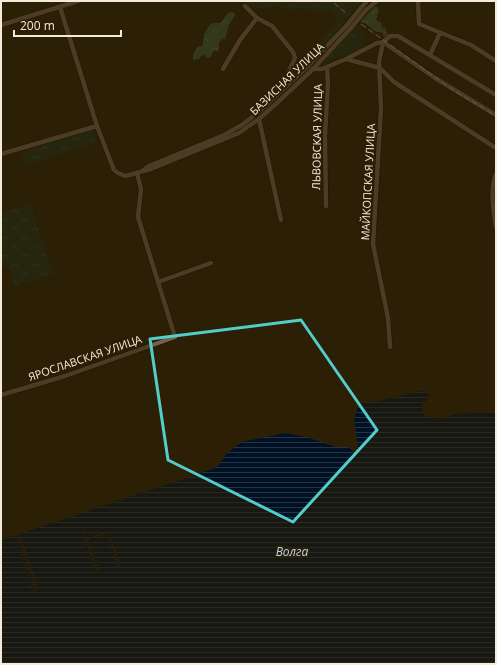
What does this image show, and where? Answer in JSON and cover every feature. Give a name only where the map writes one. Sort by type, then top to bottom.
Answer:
[{"type":"street","points":[[1,25],[78,1]]},
{"type":"street","points":[[349,27],[368,1]]},
{"type":"street","points":[[364,6],[376,1]]},
{"type":"street","points":[[418,1],[419,24],[471,45],[496,61]]},
{"type":"street","points":[[60,7],[66,2]]},
{"type":"street","points":[[245,6],[257,18],[272,26],[294,52],[295,58],[279,93]]},
{"type":"street","points":[[1,154],[97,126],[60,7]]},
{"type":"street","points":[[223,69],[240,40],[257,18]]},
{"type":"street","name":"БАЗИСНАЯ УЛИЦА","points":[[139,172],[149,166],[224,135],[242,125],[260,111],[349,27]]},
{"type":"street","name":"БАЗИСНАЯ УЛИЦА","points":[[97,126],[114,170],[125,176],[151,170],[225,140],[239,133],[259,119],[313,69],[349,27]]},
{"type":"street","points":[[430,55],[440,33]]},
{"type":"street","points":[[309,65],[313,69],[322,69],[346,59],[377,43],[383,42],[390,36],[398,36],[496,95]]},
{"type":"street","points":[[383,42],[435,78],[496,115]]},
{"type":"street","name":"МАЙКОПСКАЯ УЛИЦА","points":[[383,42],[379,62],[381,108],[373,244],[388,318],[390,347]]},
{"type":"street","points":[[346,59],[380,68],[394,82],[496,148]]},
{"type":"street","name":"ЛЬВОВСКАЯ УЛИЦА","points":[[326,67],[328,83],[325,135],[326,206]]},
{"type":"street","points":[[259,119],[281,220]]},
{"type":"street","points":[[139,172],[141,189],[138,217],[158,282],[211,263]]},
{"type":"street","points":[[496,174],[493,180],[492,211],[496,227]]},
{"type":"street","name":"ЯРОСЛАВСКАЯ УЛИЦА","points":[[1,395],[66,376],[175,337],[158,282]]},
{"type":"highlighted area","points":[[301,320],[377,430],[293,522],[168,460],[150,339]]},
{"type":"green space","points":[[247,1],[361,2],[319,51],[287,81],[288,74],[323,40],[338,21],[332,12],[299,9],[288,10],[278,6],[264,9],[247,6]]},
{"type":"green space","points":[[375,6],[378,8],[379,12],[376,15],[378,16],[376,19],[377,21],[381,22],[382,29],[384,27],[386,28],[385,30],[388,36],[385,38],[381,32],[375,31],[363,22],[360,22]]},
{"type":"green space","points":[[230,12],[234,13],[235,15],[229,25],[225,39],[222,39],[219,42],[218,51],[213,51],[211,57],[208,58],[204,55],[199,59],[193,60],[193,54],[198,46],[201,47],[205,33],[208,29],[207,28],[212,23],[220,23]]},
{"type":"green space","points":[[357,25],[361,29],[364,38],[358,51],[349,56],[336,57],[323,66],[321,65]]},
{"type":"green space","points":[[92,129],[97,143],[25,165],[21,152]]},
{"type":"green space","points":[[30,204],[53,274],[14,286],[7,265],[1,267],[1,213]]},
{"type":"water","name":"Волга","points":[[420,391],[428,394],[427,399],[422,406],[423,414],[427,417],[440,419],[456,414],[496,412],[496,664],[1,664],[1,540],[213,469],[219,465],[227,453],[242,442],[285,433],[306,437],[336,447],[347,447],[356,453],[358,447],[354,419],[358,407],[361,404],[364,402],[378,401]]},
{"type":"pier","points":[[77,514],[86,539],[109,531],[121,568],[115,568],[119,566],[118,563],[113,564],[117,562],[117,560],[112,560],[116,559],[115,556],[111,557],[115,555],[114,552],[110,553],[114,551],[113,549],[109,550],[113,548],[112,545],[108,547],[112,544],[110,538],[106,539],[110,537],[108,533],[87,540],[88,543],[91,542],[88,544],[89,546],[92,545],[89,547],[90,550],[93,549],[91,553],[95,552],[92,554],[92,557],[96,556],[93,558],[95,558],[94,562],[99,562],[95,563],[96,565],[100,564],[97,569],[101,568],[93,572],[96,570],[95,567],[92,568],[95,566],[94,564],[90,565],[93,563],[93,560],[90,561],[92,558],[88,559],[91,555],[87,556],[90,554],[89,551],[86,552],[89,550],[88,548],[85,548],[88,546],[87,544],[84,545],[86,543]]},
{"type":"pier","points":[[18,534],[20,534],[38,589],[30,592],[29,591],[36,589],[35,585],[26,587],[35,583],[33,579],[27,581],[33,578],[31,574],[26,576],[31,573],[30,569],[23,570],[29,567],[28,564],[23,566],[23,564],[28,563],[26,559],[21,560],[26,558],[25,555],[20,556],[24,554],[23,550],[18,552],[23,549],[22,547],[18,548],[22,546]]},
{"type":"railway","points":[[334,3],[348,15]]},
{"type":"railway","points":[[361,24],[453,90],[496,116]]}]
